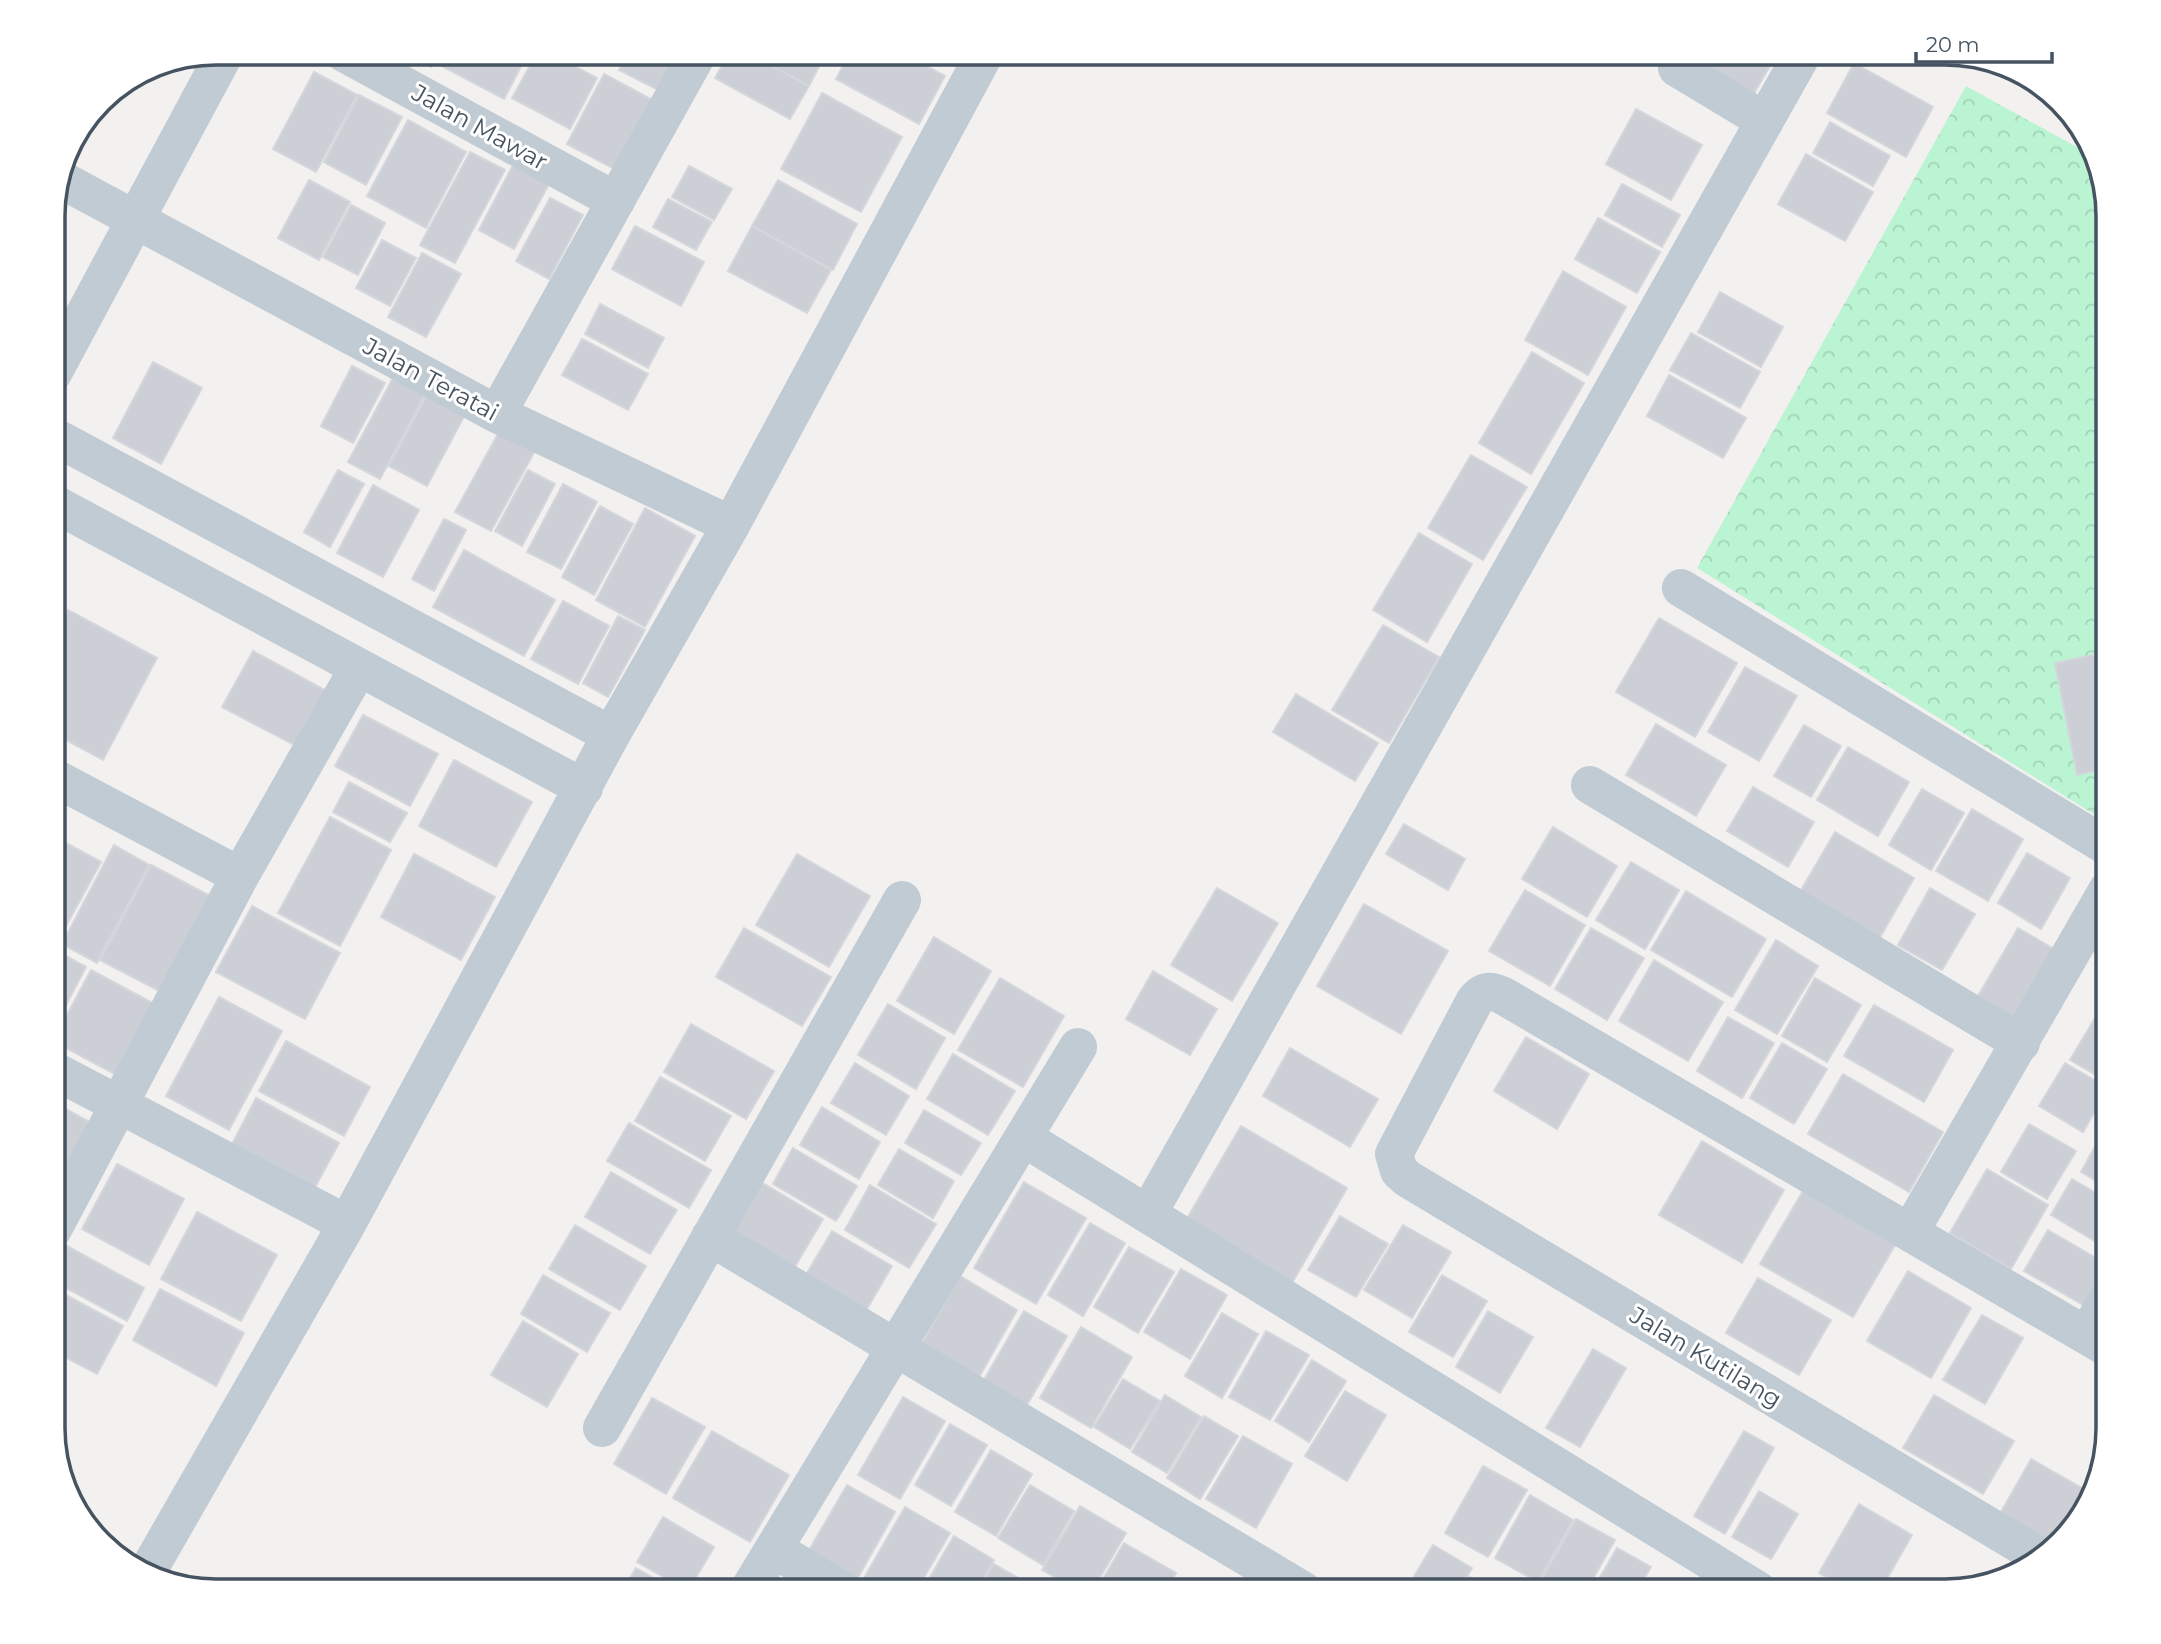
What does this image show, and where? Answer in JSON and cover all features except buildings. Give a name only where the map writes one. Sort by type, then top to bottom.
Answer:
[{"type":"street","points":[[65,351],[218,65]]},
{"type":"street","name":"Jalan Mawar","points":[[368,65],[616,201]]},
{"type":"street","points":[[497,414],[691,65]]},
{"type":"street","points":[[151,1565],[347,1224],[611,735],[731,525],[978,65]]},
{"type":"street","points":[[1149,1213],[1797,65]]},
{"type":"street","points":[[1677,68],[1765,121]]},
{"type":"street","name":"Jalan Teratai","points":[[69,184],[497,414],[731,525]]},
{"type":"street","points":[[65,442],[611,735]]},
{"type":"street","points":[[143,549],[170,499]]},
{"type":"street","points":[[65,509],[584,788]]},
{"type":"street","points":[[1681,588],[2096,840]]},
{"type":"street","points":[[65,1206],[240,876],[359,667]]},
{"type":"street","points":[[65,783],[240,876]]},
{"type":"street","points":[[1590,785],[2021,1043]]},
{"type":"street","points":[[602,1428],[902,900]]},
{"type":"street","points":[[2096,912],[1910,1232],[2096,1340]]},
{"type":"street","name":"Jalan Kutilang","points":[[1910,1232],[1489,990],[1483,991],[1474,1002],[1394,1154],[1395,1163],[1408,1179],[2032,1552]]},
{"type":"street","points":[[755,1579],[1078,1047]]},
{"type":"street","points":[[65,1076],[347,1224]]},
{"type":"street","points":[[1024,1138],[1740,1579]]},
{"type":"street","points":[[710,1237],[1284,1579]]},
{"type":"street","points":[[774,1549],[823,1579]]},
{"type":"green space","points":[[1966,86],[2081,149],[2093,187],[2096,216],[2096,816],[1697,568]]}]
